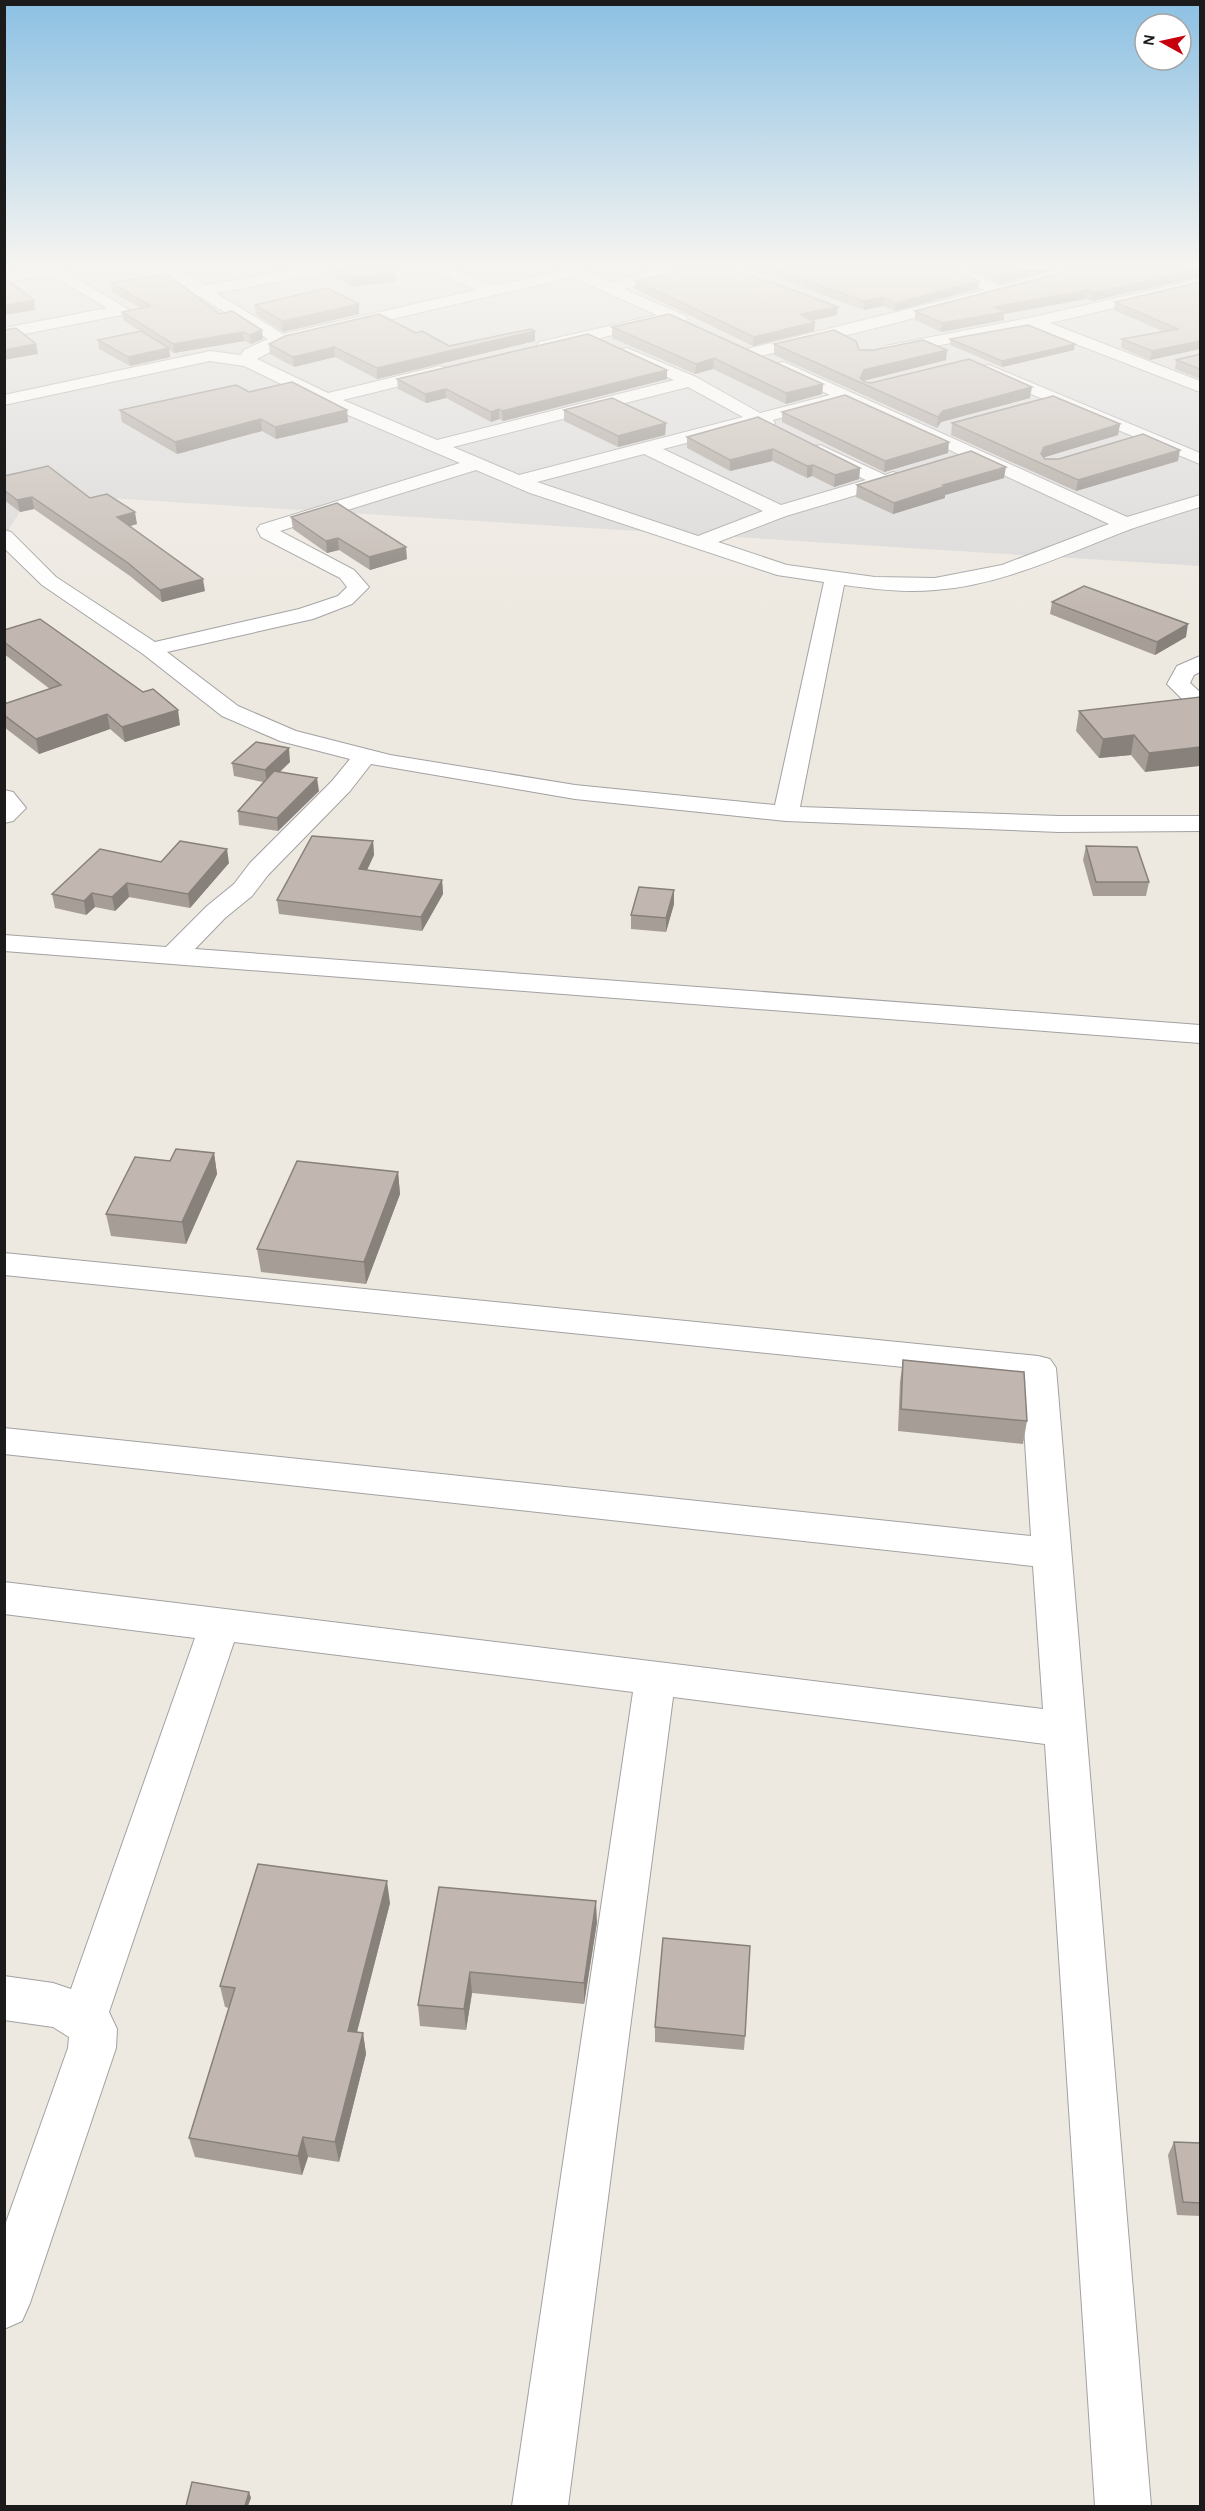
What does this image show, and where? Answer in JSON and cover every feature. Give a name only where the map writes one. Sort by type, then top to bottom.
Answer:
[{"type":"street","points":[[4,400],[69,386]]},
{"type":"street","points":[[300,386],[518,481],[784,571],[835,580],[936,584],[979,577],[1009,569],[1126,524],[1200,501]]},
{"type":"street","points":[[326,399],[378,386]]},
{"type":"street","points":[[435,446],[670,386]]},
{"type":"street","points":[[699,386],[784,432]]},
{"type":"street","points":[[824,386],[1126,524]]},
{"type":"street","points":[[1028,386],[1200,459]]},
{"type":"street","points":[[518,481],[846,396]]},
{"type":"street","points":[[1024,407],[1057,398]]},
{"type":"street","points":[[1113,446],[1144,436]]},
{"type":"street","points":[[803,441],[883,481]]},
{"type":"street","points":[[644,447],[779,512]]},
{"type":"street","points":[[948,460],[969,454]]},
{"type":"street","points":[[151,649],[305,614],[345,600],[359,586],[347,574],[268,533],[267,529],[477,464]]},
{"type":"street","points":[[698,543],[779,512],[915,471]]},
{"type":"street","points":[[8,543],[50,581],[151,649],[230,711],[288,736],[390,762],[575,792],[786,814],[1059,824],[1200,824]]},
{"type":"street","points":[[786,814],[835,580]]},
{"type":"street","points":[[1200,663],[1185,671],[1178,684],[1200,704]]},
{"type":"street","points":[[173,956],[216,912],[243,890],[259,869],[341,786],[366,755]]},
{"type":"street","points":[[4,797],[14,808],[4,816]]},
{"type":"street","points":[[4,943],[1200,1034]]},
{"type":"street","points":[[4,1264],[1038,1368],[1123,2506]]},
{"type":"street","points":[[4,1441],[1052,1553]]},
{"type":"street","points":[[4,1598],[1065,1729]]},
{"type":"street","points":[[84,2016],[220,1624]]},
{"type":"street","points":[[540,2506],[655,1678]]},
{"type":"street","points":[[4,1998],[66,2007],[84,2016],[93,2028],[92,2048],[4,2303]]},
{"type":"shaded area","points":[[5,386],[1200,386],[1200,566],[44,494],[30,495],[5,536]]},
{"type":"building","points":[[231,386],[238,386],[249,392],[274,386],[300,386],[347,410],[275,427],[261,419],[175,442],[120,410]]},
{"type":"building","points":[[410,386],[602,386],[491,412],[446,389],[425,394]]},
{"type":"building","points":[[772,386],[814,386],[786,393]]},
{"type":"building","points":[[869,386],[1032,387],[943,411],[938,417]]},
{"type":"building","points":[[845,395],[949,442],[885,461],[782,412]]},
{"type":"building","points":[[1053,396],[1120,424],[1044,447],[1041,454],[1045,459],[1059,459],[1143,434],[1180,450],[1078,480],[952,423]]},
{"type":"building","points":[[612,398],[666,423],[618,436],[564,410]]},
{"type":"building","points":[[758,417],[860,468],[835,475],[813,465],[807,466],[773,449],[730,460],[687,437]]},
{"type":"building","points":[[971,451],[1006,467],[943,485],[946,486],[894,503],[857,485]]},
{"type":"building","points":[[48,466],[90,498],[107,494],[135,512],[117,517],[203,579],[160,590],[128,563],[32,497],[17,500],[4,490],[4,476]]},
{"type":"building","points":[[337,503],[406,547],[369,557],[338,538],[326,541],[291,517]]},
{"type":"building","points":[[1084,586],[1188,624],[1157,642],[1052,602]]},
{"type":"building","points":[[40,619],[143,692],[153,689],[178,710],[122,727],[107,714],[36,739],[4,715],[4,704],[61,685],[4,642],[4,630]]},
{"type":"building","points":[[1200,697],[1200,747],[1149,753],[1134,735],[1103,739],[1079,711]]},
{"type":"building","points":[[256,742],[289,748],[265,770],[232,763]]},
{"type":"building","points":[[274,771],[317,778],[277,818],[238,811]]},
{"type":"building","points":[[312,836],[373,841],[359,869],[442,880],[421,917],[277,900]]},
{"type":"building","points":[[180,841],[227,849],[188,894],[127,883],[112,897],[92,893],[84,901],[52,894],[100,849],[161,862]]},
{"type":"building","points":[[1086,846],[1137,847],[1149,882],[1096,882]]},
{"type":"building","points":[[639,887],[674,890],[666,918],[631,915]]},
{"type":"building","points":[[176,1149],[214,1153],[182,1222],[106,1214],[135,1157],[170,1161]]},
{"type":"building","points":[[297,1161],[398,1172],[364,1262],[257,1249]]},
{"type":"building","points":[[903,1360],[1024,1372],[1027,1421],[901,1409]]},
{"type":"building","points":[[258,1864],[387,1881],[348,2031],[363,2033],[335,2142],[303,2137],[298,2156],[189,2138],[235,1988],[220,1986]]},
{"type":"building","points":[[439,1887],[596,1901],[584,1983],[470,1972],[464,2009],[418,2005]]},
{"type":"building","points":[[663,1938],[750,1946],[745,2036],[655,2027]]},
{"type":"building","points":[[1174,2142],[1200,2143],[1200,2203],[1183,2202]]},
{"type":"building","points":[[192,2482],[249,2492],[245,2506],[186,2506]]}]
